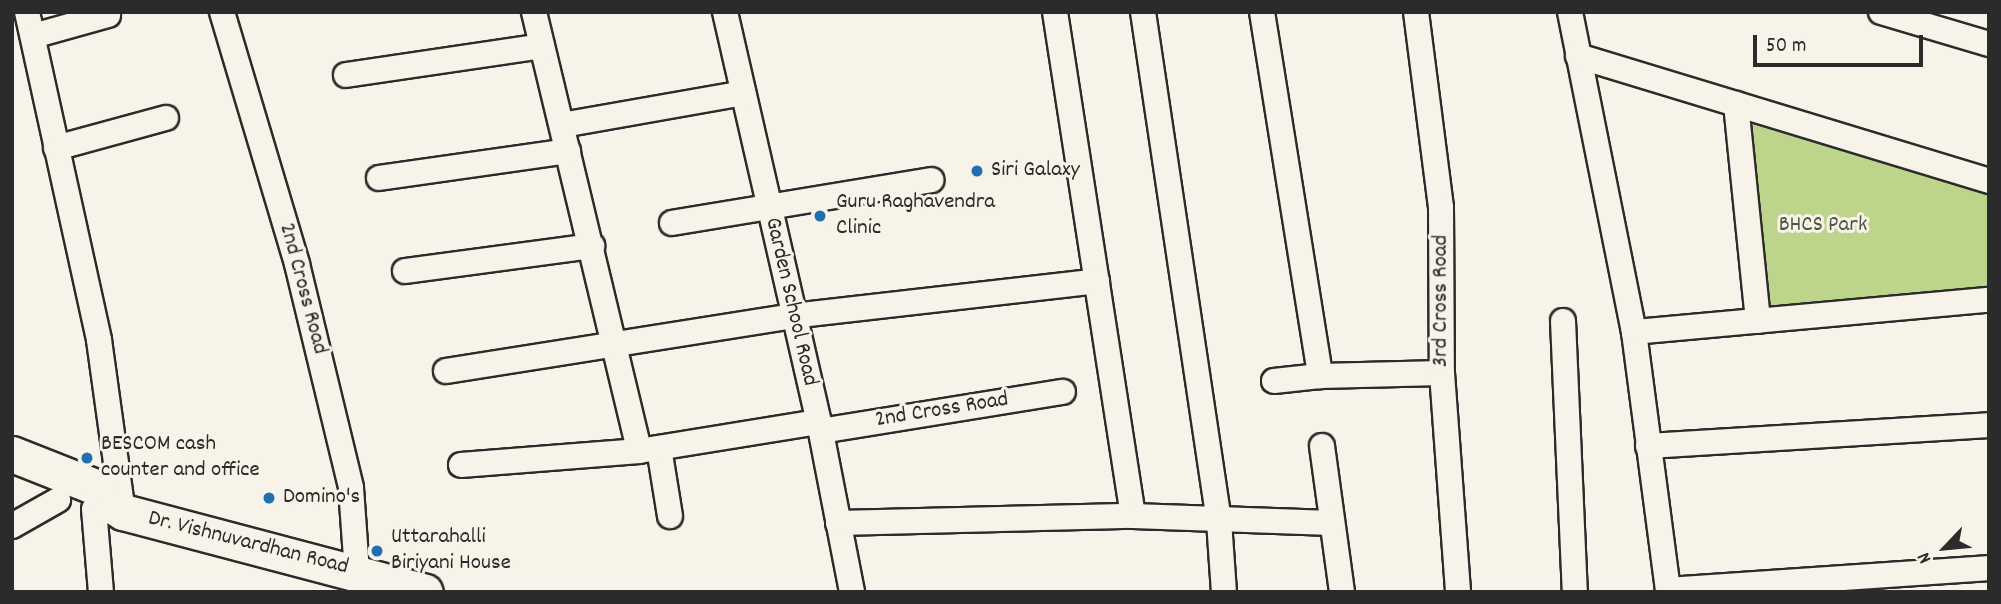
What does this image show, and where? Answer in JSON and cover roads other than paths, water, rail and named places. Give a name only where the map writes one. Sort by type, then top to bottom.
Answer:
[{"type":"main road","name":"Dr. Vishnuvardhan Road","points":[[12,454],[101,489],[110,509]]},
{"type":"main road","name":"Dr. Vishnuvardhan Road","points":[[12,483],[58,500],[110,509],[357,571],[410,589]]},
{"type":"street","name":"2nd Cross Road","points":[[222,12],[297,264],[351,488],[357,571]]},
{"type":"street","points":[[534,12],[592,246],[613,346],[670,516]]},
{"type":"street","name":"Garden School Road","points":[[725,12],[792,316],[820,426],[852,592]]},
{"type":"street","points":[[1055,12],[1133,516]]},
{"type":"street","points":[[1143,12],[1219,521],[1224,592]]},
{"type":"street","points":[[1262,12],[1320,376]]},
{"type":"street","name":"3rd Cross Road","points":[[1416,12],[1441,207],[1442,373],[1458,592]]},
{"type":"street","points":[[1570,12],[1634,332],[1668,591],[1989,568]]},
{"type":"street","points":[[1881,12],[1989,44]]},
{"type":"street","points":[[101,592],[110,509],[99,340],[30,24],[108,15]]},
{"type":"street","points":[[346,75],[542,46]]},
{"type":"street","points":[[1578,56],[1989,181]]},
{"type":"street","points":[[562,125],[743,93]]},
{"type":"street","points":[[1736,104],[1758,321]]},
{"type":"street","points":[[56,148],[166,118]]},
{"type":"street","points":[[379,178],[568,151]]},
{"type":"street","points":[[672,223],[931,180]]},
{"type":"street","points":[[405,271],[592,246]]},
{"type":"street","points":[[446,371],[792,316],[1097,281]]},
{"type":"street","points":[[1634,332],[1989,300]]},
{"type":"street","points":[[1563,321],[1575,592]]},
{"type":"street","points":[[1273,381],[1320,376],[1442,373]]},
{"type":"street","name":"2nd Cross Road","points":[[461,465],[649,449],[1063,392]]},
{"type":"street","points":[[1648,446],[1989,425]]},
{"type":"street","points":[[1322,446],[1342,592]]},
{"type":"street","points":[[12,526],[58,500]]},
{"type":"street","points":[[838,523],[1133,516],[1332,523]]},
{"type":"place","name":"Siri Galaxy","points":[[977,171]]},
{"type":"place","name":"Guru Raghavendra Clinic","points":[[820,216]]},
{"type":"place","name":"BESCOM cash counter and office","points":[[87,458]]},
{"type":"place","name":"Domino's","points":[[269,498]]},
{"type":"place","name":"Uttarahalli Biriyani House","points":[[377,551]]},
{"type":"park label","name":"BHCS Park","points":[[1823,226]]}]
